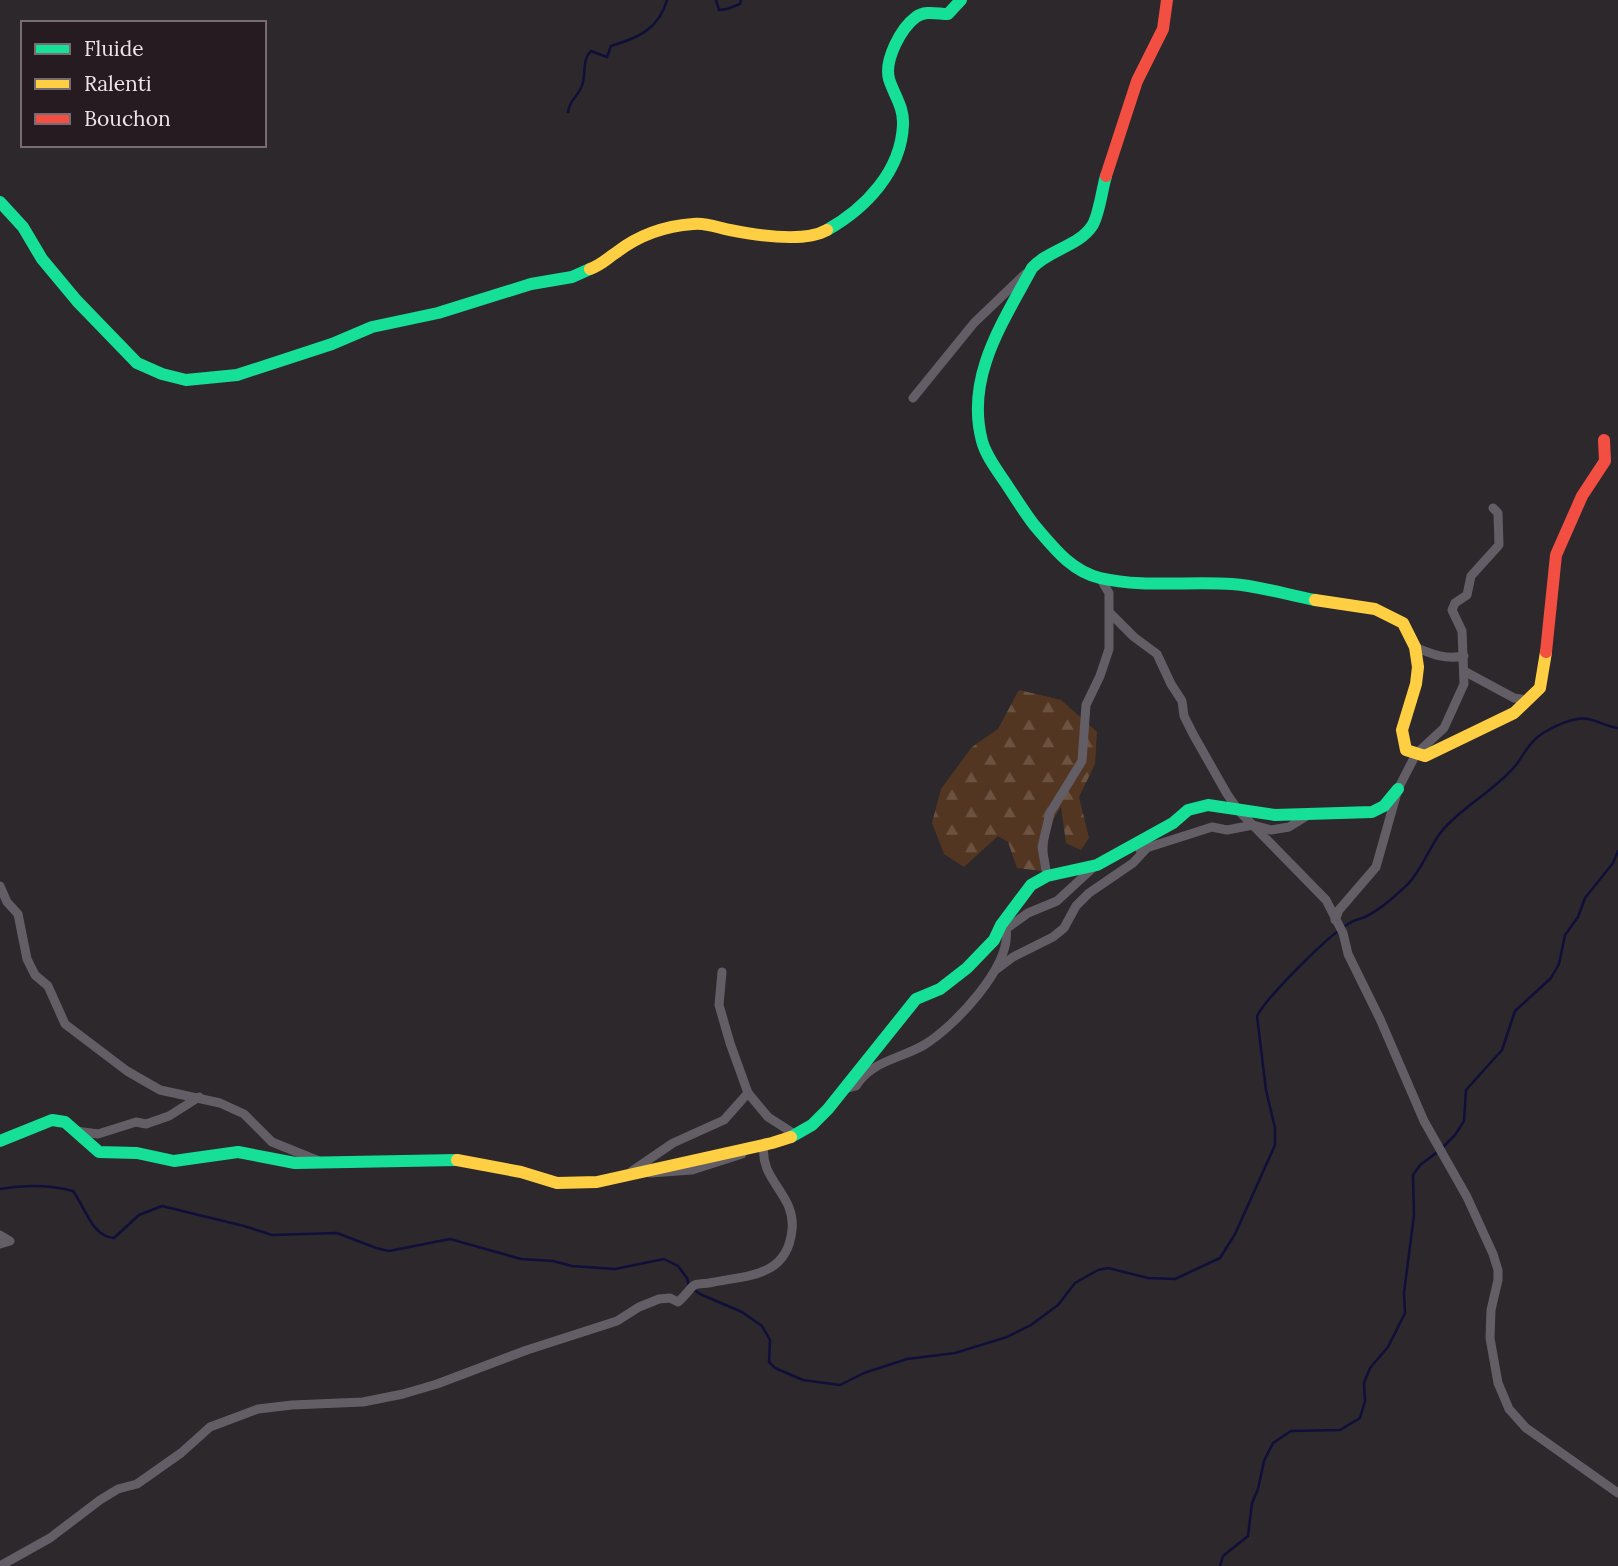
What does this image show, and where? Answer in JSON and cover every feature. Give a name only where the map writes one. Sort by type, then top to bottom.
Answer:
[{"type":"street","points":[[0,202],[15,217],[42,259],[77,302],[137,363],[162,374],[186,380],[236,375],[332,344],[372,327],[438,313],[531,284],[572,277],[607,262],[616,252],[659,229],[696,223],[740,232],[787,237],[803,237],[830,229],[854,212],[870,196],[885,180],[898,159],[904,125],[900,101],[889,78],[889,68],[900,37],[917,16],[926,13],[948,14],[961,0]]},
{"type":"street","points":[[914,398],[974,323],[1039,260],[1082,236],[1093,225],[1112,152],[1137,81],[1163,29],[1169,0]]},
{"type":"street","points":[[1032,268],[991,344],[980,378],[977,403],[982,442],[1026,515],[1062,557],[1082,572],[1100,578],[1153,583],[1235,584],[1336,604],[1375,608],[1403,623],[1415,647],[1418,667],[1416,684],[1402,730],[1406,750],[1416,754],[1424,756],[1503,719],[1514,713],[1540,688],[1550,623],[1556,555],[1582,496],[1605,461],[1604,440]]},
{"type":"street","points":[[1339,927],[1339,910],[1376,867],[1398,789],[1416,754],[1444,728],[1464,684],[1462,631],[1452,610],[1455,603],[1467,595],[1471,576],[1499,545],[1498,513],[1493,508]]},
{"type":"street","points":[[1047,876],[1042,847],[1051,813],[1082,761],[1086,705],[1109,649],[1109,593],[1100,578]]},
{"type":"street","points":[[1110,613],[1134,637],[1157,654],[1182,701],[1184,716],[1193,734],[1221,785],[1239,811],[1326,900],[1424,1121],[1467,1197],[1493,1254],[1499,1280],[1491,1310],[1490,1338],[1498,1383],[1509,1409],[1526,1428],[1618,1493]]},
{"type":"street","points":[[1415,647],[1451,659],[1464,656]]},
{"type":"street","points":[[1464,671],[1514,698],[1527,700]]},
{"type":"street","points":[[0,1141],[52,1120],[65,1122],[99,1152],[136,1153],[174,1161],[238,1152],[295,1163],[462,1160],[521,1172],[557,1183],[597,1182],[768,1144],[796,1135],[813,1125],[916,999],[940,989],[967,968],[1006,929],[1028,913],[1057,901],[1097,865],[1172,823],[1188,810],[1208,805],[1275,815],[1372,812],[1384,806],[1398,789]]},
{"type":"street","points":[[1125,850],[1146,849],[1212,827],[1227,830],[1253,825],[1271,830],[1289,827],[1312,813]]},
{"type":"street","points":[[994,971],[1013,957],[1053,937],[1064,928],[1076,906],[1089,893],[1133,863],[1146,849]]},
{"type":"street","points":[[994,940],[1001,925],[1031,885],[1047,876],[1097,865]]},
{"type":"street","points":[[0,886],[7,902],[18,914],[27,959],[35,975],[48,986],[65,1024],[127,1070],[160,1090],[199,1097],[244,1114],[272,1142],[323,1163]]},
{"type":"street","points":[[843,1089],[856,1086],[863,1074],[873,1066],[896,1058],[935,1037],[973,999],[994,971],[1007,939],[1006,929]]},
{"type":"street","points":[[722,972],[719,1005],[748,1093],[768,1117],[796,1135]]},
{"type":"street","points":[[630,1174],[673,1143],[724,1120],[748,1093]]},
{"type":"street","points":[[74,1131],[98,1134],[136,1122],[146,1124],[169,1116],[199,1097]]},
{"type":"street","points":[[0,1566],[50,1538],[118,1489],[137,1484],[181,1453],[210,1427],[258,1409],[363,1402],[403,1394],[437,1384],[484,1364],[617,1321],[639,1307],[659,1299],[670,1298],[678,1302],[691,1290],[721,1279],[733,1279],[776,1266],[788,1250],[792,1234],[792,1212],[764,1165],[768,1144]]},
{"type":"street","points":[[0,1235],[10,1241],[0,1244]]},
{"type":"green space","points":[[1019,690],[1061,700],[1097,732],[1095,764],[1079,797],[1089,838],[1081,850],[1066,843],[1061,807],[1050,830],[1048,872],[1017,868],[1008,842],[998,836],[964,867],[944,854],[932,823],[941,789],[972,747],[998,729]]},
{"type":"waterway","points":[[568,112],[581,88],[586,59],[591,51],[607,57],[611,46],[646,31],[659,18],[667,0]]},
{"type":"waterway","points":[[716,0],[719,10],[740,4],[741,0]]},
{"type":"waterway","points":[[0,1189],[36,1186],[73,1191],[95,1227],[106,1236],[114,1238],[139,1215],[162,1206],[272,1235],[337,1233],[389,1251],[450,1239],[521,1259],[553,1261],[572,1266],[615,1269],[664,1259],[678,1266],[687,1278],[689,1286],[700,1294],[742,1312],[762,1326],[770,1340],[769,1362],[775,1368],[803,1380],[840,1385],[864,1373],[907,1359],[955,1353],[1007,1337],[1031,1325],[1058,1305],[1075,1283],[1098,1270],[1108,1268],[1148,1278],[1175,1279],[1220,1258],[1235,1234],[1275,1145],[1275,1128],[1266,1090],[1257,1016],[1263,1007],[1328,939],[1352,922],[1376,911],[1407,885],[1441,832],[1508,774],[1539,736],[1577,719],[1588,719],[1618,728]]},
{"type":"waterway","points":[[1442,1148],[1464,1121],[1466,1090],[1502,1050],[1515,1011],[1551,978],[1559,964],[1565,935],[1578,917],[1585,898],[1613,863],[1618,851]]},
{"type":"waterway","points":[[1220,1566],[1223,1556],[1248,1536],[1252,1503],[1264,1461],[1273,1443],[1291,1431],[1340,1430],[1360,1418],[1365,1401],[1364,1383],[1370,1368],[1388,1347],[1405,1313],[1404,1293],[1414,1215],[1413,1175],[1420,1165],[1436,1153]]},
{"type":"traffic: fast","points":[[827,230],[868,199],[896,158],[903,119],[888,71],[891,54],[900,36],[910,22],[920,15],[948,14],[961,0]]},
{"type":"traffic: fast","points":[[1106,176],[1092,226],[1079,238],[1032,268],[999,330],[983,372],[979,395],[978,417],[986,452],[1035,526],[1064,558],[1090,575],[1133,583],[1242,585],[1315,600]]},
{"type":"traffic: fast","points":[[0,202],[23,227],[42,259],[77,301],[137,363],[162,374],[186,380],[237,375],[332,344],[372,327],[438,313],[531,284],[572,277],[590,269]]},
{"type":"traffic: fast","points":[[791,1137],[812,1125],[828,1109],[916,999],[940,989],[967,968],[994,940],[1001,925],[1031,885],[1047,876],[1097,865],[1173,823],[1188,810],[1208,805],[1275,815],[1372,812],[1384,806],[1398,789]]},
{"type":"traffic: fast","points":[[0,1141],[52,1120],[65,1122],[99,1152],[137,1153],[174,1161],[238,1152],[295,1163],[457,1160]]},
{"type":"traffic: slow","points":[[590,269],[644,236],[683,225],[702,224],[779,237],[806,236],[827,230]]},
{"type":"traffic: slow","points":[[1315,600],[1375,609],[1403,623],[1415,647],[1418,667],[1416,684],[1402,730],[1406,750],[1425,756],[1514,713],[1540,688],[1546,652]]},
{"type":"traffic: slow","points":[[457,1160],[521,1172],[557,1183],[597,1182],[791,1137]]},
{"type":"traffic: jam","points":[[1106,176],[1137,81],[1163,29],[1167,0]]},
{"type":"traffic: jam","points":[[1546,652],[1556,555],[1582,496],[1605,461],[1604,440]]}]
